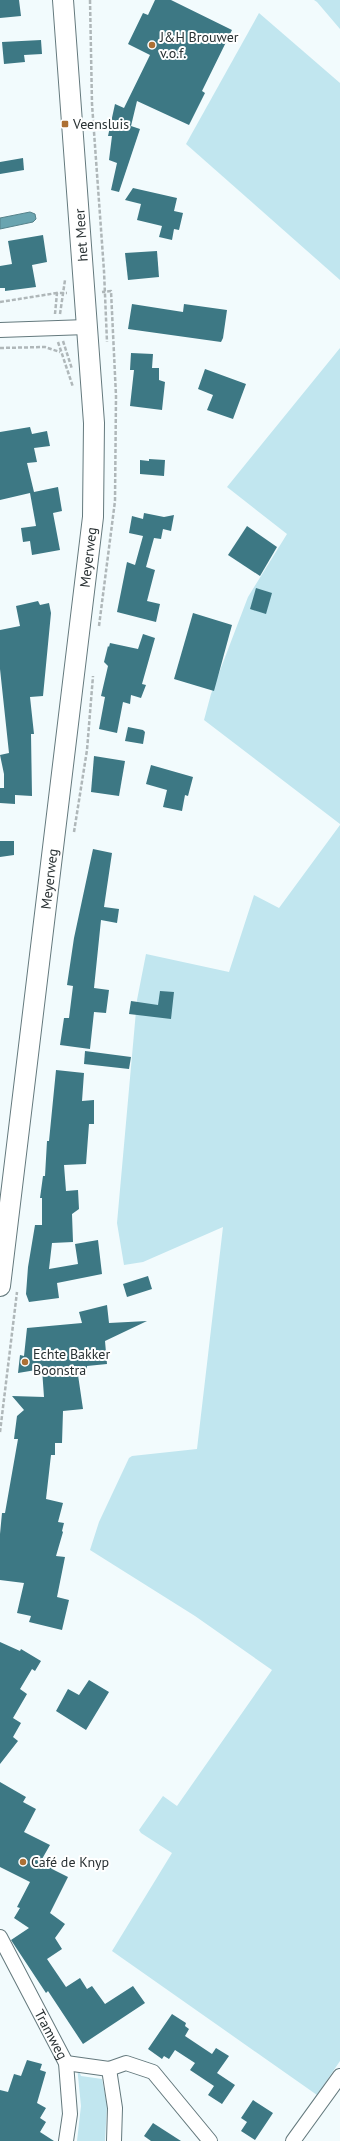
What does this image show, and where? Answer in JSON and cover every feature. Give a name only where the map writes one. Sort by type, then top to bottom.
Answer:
[{"type":"main road","name":"het Meer","points":[[63,0],[94,423],[94,471]]},
{"type":"main road","name":"Meyerweg","points":[[0,1286],[90,553],[94,471]]},
{"type":"street","points":[[0,330],[87,327]]},
{"type":"street","name":"Tramweg","points":[[0,1937],[66,2063],[70,2114],[66,2141]]},
{"type":"street","points":[[66,2063],[109,2069],[126,2063],[153,2072],[210,2141]]},
{"type":"street","points":[[109,2069],[115,2108],[114,2141]]},
{"type":"street","points":[[293,2141],[340,2076]]},
{"type":"path","name":"het Meer","points":[[90,0],[92,104],[107,334]]},
{"type":"path","points":[[0,302],[57,293]]},
{"type":"path","points":[[61,328],[62,293]]},
{"type":"path","points":[[0,348],[45,347],[60,352],[75,394]]},
{"type":"shaded area","points":[[314,0],[340,0],[340,29],[317,2]]},
{"type":"shaded area","points":[[259,13],[340,83],[340,280],[186,144]]},
{"type":"shaded area","points":[[30,212],[35,214],[36,219],[33,222],[0,229],[0,218]]},
{"type":"shaded area","points":[[340,348],[340,824],[204,720],[211,694],[248,597],[287,534],[227,487]]},
{"type":"shaded area","points":[[340,825],[340,2061],[317,2095],[112,1951],[172,1853],[141,1833],[139,1830],[163,1796],[177,1806],[272,1670],[195,1616],[90,1550],[99,1522],[129,1458],[132,1456],[197,1449],[223,1227],[143,1262],[124,1265],[117,1223],[137,1000],[146,954],[229,972],[254,895],[279,908]]},
{"type":"shaded area","points":[[77,2066],[81,2076],[102,2079],[107,2105],[105,2141],[77,2141],[81,2106]]},
{"type":"building","points":[[0,0],[19,0],[21,16],[0,18]]},
{"type":"building","points":[[155,0],[171,0],[232,30],[202,91],[205,93],[189,125],[137,101],[131,126],[140,129],[119,192],[111,190],[117,163],[109,160],[112,136],[108,136],[115,104],[124,108],[150,55],[128,44],[143,13],[148,15]]},
{"type":"building","points":[[41,40],[42,54],[24,55],[25,62],[4,64],[2,42]]},
{"type":"building","points":[[23,158],[24,170],[0,174],[0,162]]},
{"type":"building","points":[[133,188],[177,198],[174,211],[183,213],[179,230],[174,229],[172,240],[159,237],[162,226],[137,220],[141,204],[125,200]]},
{"type":"building","points":[[43,235],[47,262],[32,265],[36,287],[5,291],[5,288],[0,288],[0,266],[12,264],[8,241]]},
{"type":"building","points":[[157,251],[159,277],[128,280],[125,253]]},
{"type":"building","points":[[132,304],[183,312],[184,304],[227,310],[223,338],[221,342],[128,329]]},
{"type":"building","points":[[131,353],[153,354],[152,368],[159,368],[159,380],[165,382],[162,410],[130,406],[134,370],[130,370]]},
{"type":"building","points":[[205,369],[246,384],[233,419],[207,410],[213,395],[198,389]]},
{"type":"building","points":[[30,427],[32,434],[47,431],[50,446],[34,448],[37,462],[27,463],[34,492],[58,487],[62,511],[53,513],[60,550],[32,555],[30,541],[23,542],[21,528],[36,526],[30,493],[0,500],[0,432]]},
{"type":"building","points":[[149,459],[165,460],[164,476],[140,474],[140,460],[149,461]]},
{"type":"building","points":[[144,513],[164,517],[174,515],[171,531],[163,529],[161,539],[154,538],[146,567],[155,570],[147,601],[160,604],[156,622],[117,612],[127,562],[135,565],[143,536],[129,533],[132,516],[143,519]]},
{"type":"building","points":[[247,526],[277,547],[260,576],[228,555]]},
{"type":"building","points":[[256,588],[272,593],[266,614],[250,609]]},
{"type":"building","points":[[38,601],[40,605],[49,603],[51,613],[43,696],[30,697],[34,734],[31,734],[32,796],[15,795],[15,804],[0,803],[0,788],[4,788],[4,774],[0,755],[9,753],[0,669],[0,630],[20,626],[16,606]]},
{"type":"building","points":[[193,613],[232,625],[214,691],[174,679]]},
{"type":"building","points":[[143,634],[155,638],[142,684],[146,685],[141,698],[131,695],[130,704],[123,702],[117,733],[99,729],[105,697],[101,696],[108,666],[104,662],[108,646],[109,647],[110,643],[138,649]]},
{"type":"building","points":[[128,727],[143,730],[145,732],[143,744],[125,741]]},
{"type":"building","points":[[94,756],[125,761],[119,796],[91,792]]},
{"type":"building","points":[[151,765],[193,777],[188,796],[185,795],[182,811],[163,807],[167,790],[146,784]]},
{"type":"building","points":[[0,841],[14,841],[14,855],[0,857]]},
{"type":"building","points":[[93,849],[112,853],[104,907],[119,909],[117,923],[101,920],[94,988],[109,990],[106,1013],[94,1012],[90,1049],[60,1045],[64,1018],[69,1018],[73,986],[67,985],[74,938]]},
{"type":"building","points":[[160,991],[174,992],[171,1019],[129,1014],[131,1001],[158,1005]]},
{"type":"building","points":[[85,1051],[131,1057],[129,1069],[84,1064]]},
{"type":"building","points":[[56,1070],[84,1073],[82,1101],[94,1100],[94,1124],[89,1124],[86,1164],[64,1165],[66,1191],[78,1190],[79,1209],[72,1214],[73,1242],[52,1243],[49,1269],[78,1264],[75,1244],[98,1240],[102,1274],[57,1283],[59,1298],[29,1302],[26,1294],[28,1267],[35,1225],[42,1225],[42,1198],[40,1198],[43,1176],[45,1176],[47,1141],[49,1141]]},
{"type":"building","points":[[148,1276],[152,1289],[127,1297],[123,1284]]},
{"type":"building","points":[[107,1305],[109,1323],[147,1321],[105,1341],[107,1364],[87,1366],[87,1374],[78,1375],[83,1409],[63,1411],[62,1443],[55,1443],[55,1455],[51,1455],[46,1499],[63,1503],[58,1522],[64,1523],[63,1532],[56,1556],[65,1557],[57,1597],[69,1600],[62,1630],[29,1622],[31,1616],[17,1613],[24,1583],[0,1580],[0,1534],[2,1513],[5,1513],[18,1439],[14,1439],[17,1416],[24,1410],[12,1396],[44,1397],[42,1369],[18,1373],[20,1355],[24,1356],[27,1328],[82,1323],[79,1312]]},
{"type":"building","points":[[0,1642],[20,1651],[21,1649],[41,1661],[35,1671],[32,1669],[20,1689],[27,1694],[13,1718],[21,1723],[13,1737],[18,1741],[0,1764]]},
{"type":"building","points":[[89,1680],[109,1692],[86,1730],[56,1711],[68,1689],[79,1695]]},
{"type":"building","points":[[0,1782],[26,1797],[23,1802],[36,1809],[24,1832],[50,1845],[42,1859],[54,1866],[52,1869],[68,1877],[50,1913],[65,1924],[55,1938],[62,1949],[47,1959],[66,1987],[80,1978],[87,1989],[92,1986],[105,2004],[133,1986],[145,2003],[83,2044],[48,1991],[46,1993],[11,1940],[29,1928],[14,1918],[20,1908],[17,1907],[30,1882],[0,1867]]},
{"type":"building","points":[[172,2014],[186,2023],[185,2026],[189,2029],[185,2036],[212,2054],[216,2048],[229,2056],[217,2073],[235,2085],[222,2104],[208,2095],[214,2086],[190,2070],[195,2063],[175,2050],[169,2059],[164,2056],[162,2059],[148,2049]]},
{"type":"building","points":[[27,2060],[42,2064],[40,2070],[46,2072],[37,2103],[46,2108],[40,2118],[46,2122],[40,2132],[54,2141],[0,2141],[0,2090],[8,2092],[14,2074],[21,2076]]},
{"type":"building","points":[[253,2100],[273,2113],[255,2140],[241,2131],[247,2122],[241,2118]]},
{"type":"building","points":[[153,2123],[181,2141],[151,2141],[144,2136]]},
{"type":"place","name":"J&H Brouwer v.o.f.","points":[[152,45]]},
{"type":"place","name":"Veensluis","points":[[65,124]]},
{"type":"place","name":"Echte Bakker Boonstra","points":[[25,1362]]},
{"type":"place","name":"Café de Knyp","points":[[23,1862]]}]
